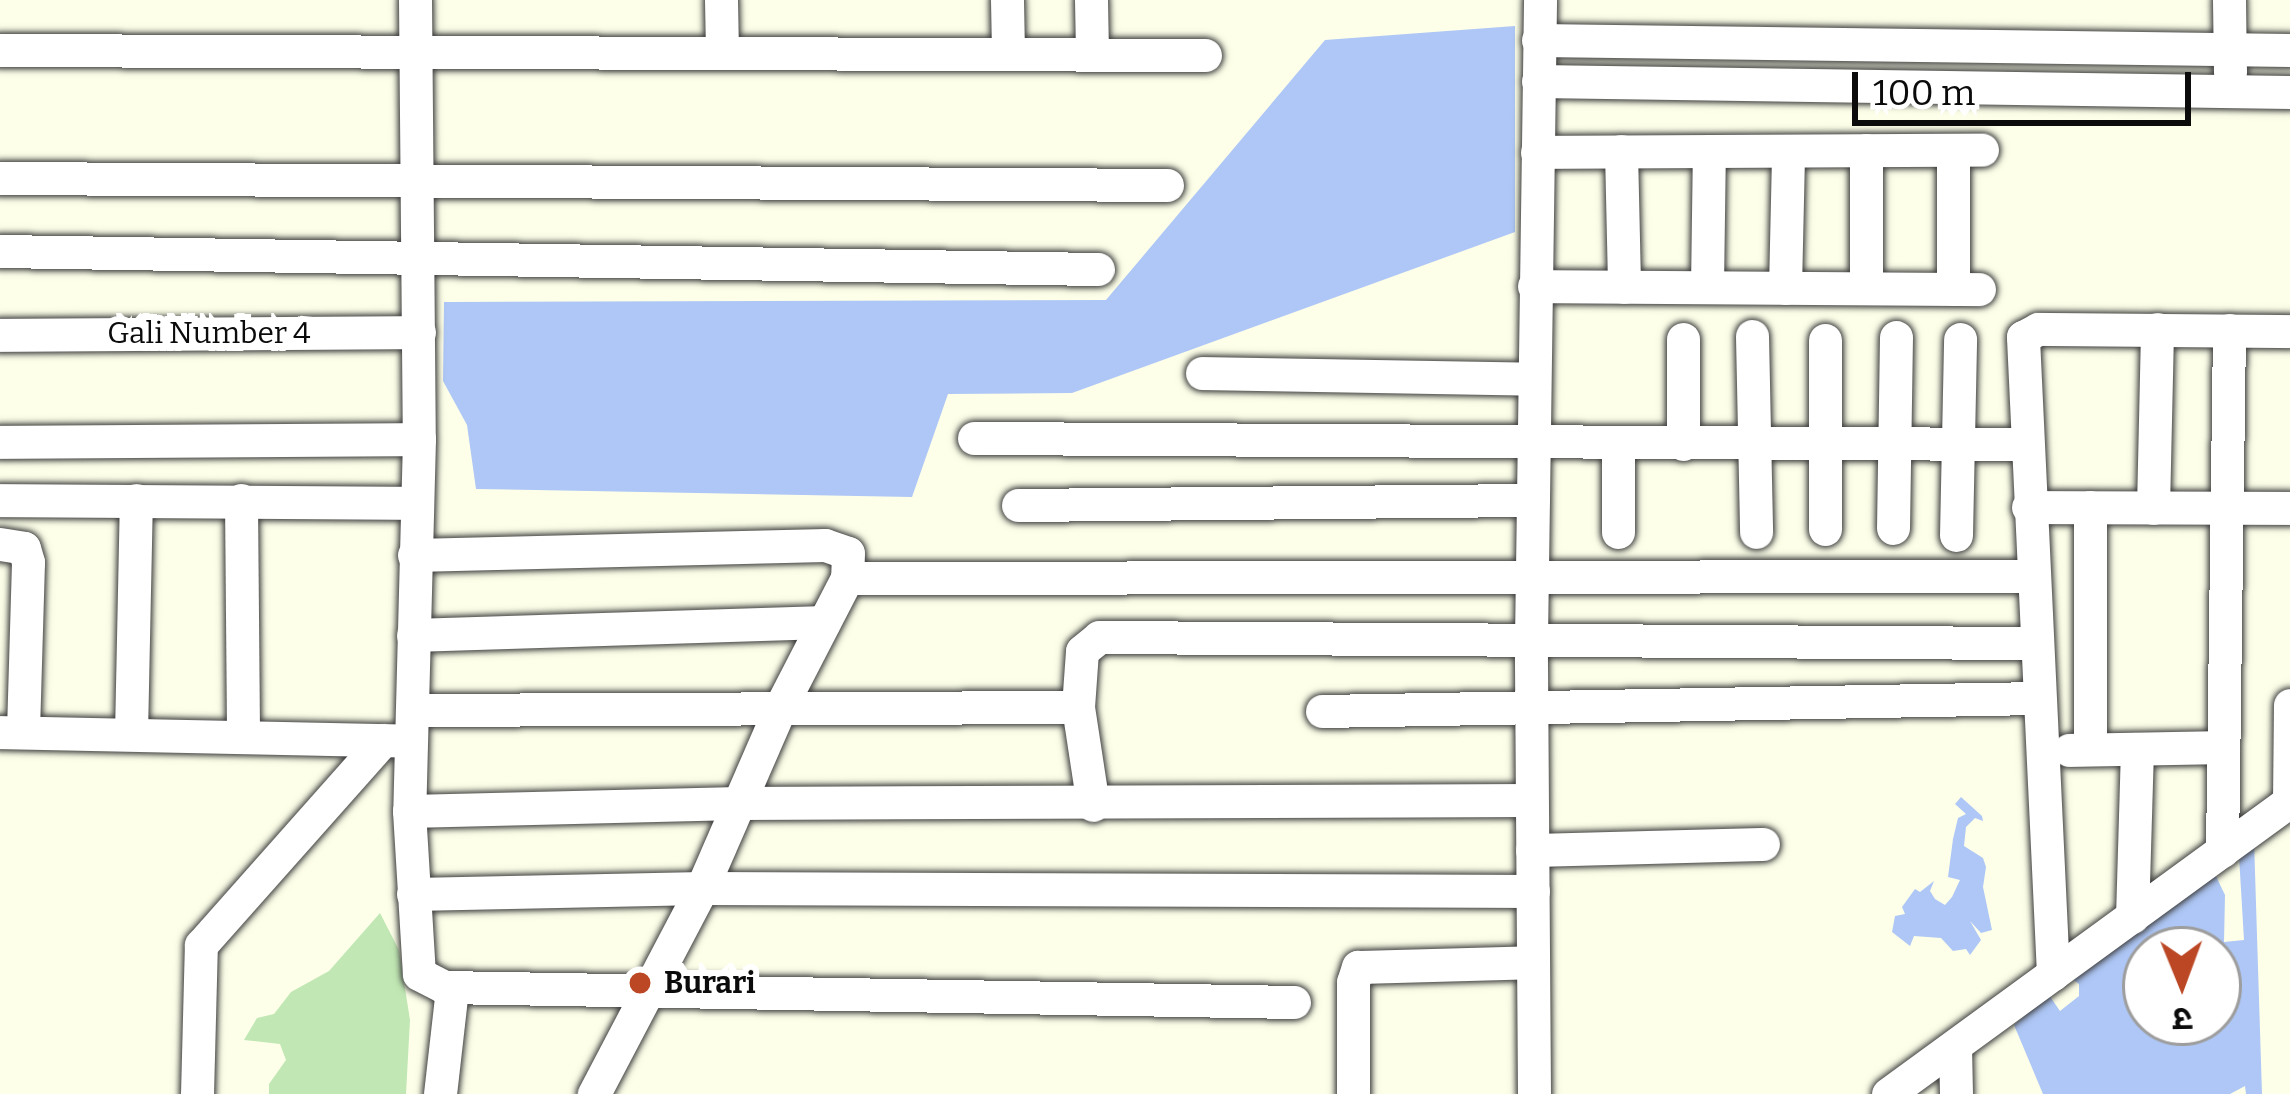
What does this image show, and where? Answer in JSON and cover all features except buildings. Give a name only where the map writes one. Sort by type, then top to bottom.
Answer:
[{"type":"street","points":[[416,0],[419,439],[413,635],[402,730],[419,974],[429,983],[452,988],[1294,1002]]},
{"type":"street","points":[[721,0],[722,50]]},
{"type":"street","points":[[1007,0],[1008,53]]},
{"type":"street","points":[[1091,0],[1092,54]]},
{"type":"street","points":[[1534,1094],[1532,580],[1540,0]]},
{"type":"street","points":[[2229,0],[2231,91]]},
{"type":"street","points":[[1538,40],[2290,50]]},
{"type":"street","points":[[0,50],[1205,55]]},
{"type":"street","points":[[1538,81],[2290,92]]},
{"type":"street","points":[[1865,150],[1866,288]]},
{"type":"street","points":[[1534,286],[1966,289],[1967,150],[1537,152]]},
{"type":"street","points":[[1621,151],[1624,287]]},
{"type":"street","points":[[1707,287],[1708,151]]},
{"type":"street","points":[[1786,288],[1788,151]]},
{"type":"street","points":[[0,178],[1167,185]]},
{"type":"street","points":[[0,251],[1098,269]]},
{"type":"street","points":[[2054,974],[2023,337],[2038,329],[2290,331]]},
{"type":"street","points":[[2153,508],[2157,329]]},
{"type":"street","points":[[2222,851],[2228,330]]},
{"type":"street","name":"Gali Number 4","points":[[0,335],[419,332]]},
{"type":"street","points":[[1752,336],[1756,532]]},
{"type":"street","points":[[1893,528],[1896,337]]},
{"type":"street","points":[[1956,535],[1960,339]]},
{"type":"street","points":[[1683,340],[1683,444]]},
{"type":"street","points":[[1825,529],[1826,340]]},
{"type":"street","points":[[1202,373],[1534,379]]},
{"type":"street","points":[[974,437],[2025,444]]},
{"type":"street","points":[[0,442],[419,439]]},
{"type":"street","points":[[1618,444],[1618,532]]},
{"type":"street","points":[[0,500],[415,503]]},
{"type":"street","points":[[130,734],[136,500]]},
{"type":"street","points":[[241,500],[243,735]]},
{"type":"street","points":[[1018,505],[1533,500]]},
{"type":"street","points":[[2028,507],[2290,508]]},
{"type":"street","points":[[2090,507],[2090,749]]},
{"type":"street","points":[[0,544],[24,548],[28,562],[12,732],[243,735],[781,706],[1078,707]]},
{"type":"street","points":[[414,555],[825,545],[848,553],[847,578],[781,706],[702,888],[594,1094]]},
{"type":"street","points":[[847,578],[2032,576]]},
{"type":"street","points":[[413,635],[824,622]]},
{"type":"street","points":[[1093,806],[1078,707],[1082,651],[1099,638],[2035,643]]},
{"type":"street","points":[[1322,711],[2038,698]]},
{"type":"street","points":[[1888,1094],[2290,801],[2290,705]]},
{"type":"street","points":[[197,1094],[201,945],[402,730]]},
{"type":"street","points":[[2041,750],[2223,747]]},
{"type":"street","points":[[2132,917],[2137,748]]},
{"type":"street","points":[[409,811],[738,803],[1093,806],[1531,800]]},
{"type":"street","points":[[1532,850],[1763,844]]},
{"type":"street","points":[[413,894],[702,888],[1533,891]]},
{"type":"street","points":[[1353,1094],[1353,982],[1358,967],[1533,962]]},
{"type":"street","points":[[440,1094],[452,988]]},
{"type":"street","points":[[1954,1046],[1956,1094]]},
{"type":"green space","points":[[380,913],[399,950],[410,1020],[406,1094],[269,1094],[269,1084],[286,1060],[280,1044],[244,1040],[257,1018],[274,1014],[291,992],[329,971]]},
{"type":"water","points":[[1515,26],[1515,232],[1072,393],[948,394],[912,497],[476,489],[467,425],[443,381],[444,302],[1106,300],[1325,40]]},
{"type":"water","points":[[1961,797],[1982,816],[1983,821],[1975,818],[1966,827],[1964,846],[1983,858],[1986,867],[1983,887],[1992,930],[1981,933],[1970,921],[1981,940],[1970,955],[1966,949],[1953,951],[1941,938],[1914,936],[1910,946],[1892,932],[1895,916],[1905,914],[1902,907],[1915,889],[1920,892],[1934,881],[1930,891],[1935,899],[1945,905],[1952,897],[1960,880],[1948,877],[1953,839],[1958,818],[1966,814],[1955,804]]},
{"type":"water","points":[[2254,840],[2262,1094],[2246,1094],[2245,1086],[2230,1094],[2043,1094],[2014,1025],[2049,995],[2060,1011],[2079,996],[2079,984],[2071,978],[2122,939],[2122,1046],[2242,1046],[2244,940],[2239,856]]},
{"type":"water","points":[[2213,870],[2225,895],[2224,926],[2139,926]]},
{"type":"place","name":"Burari","points":[[640,983]]}]
